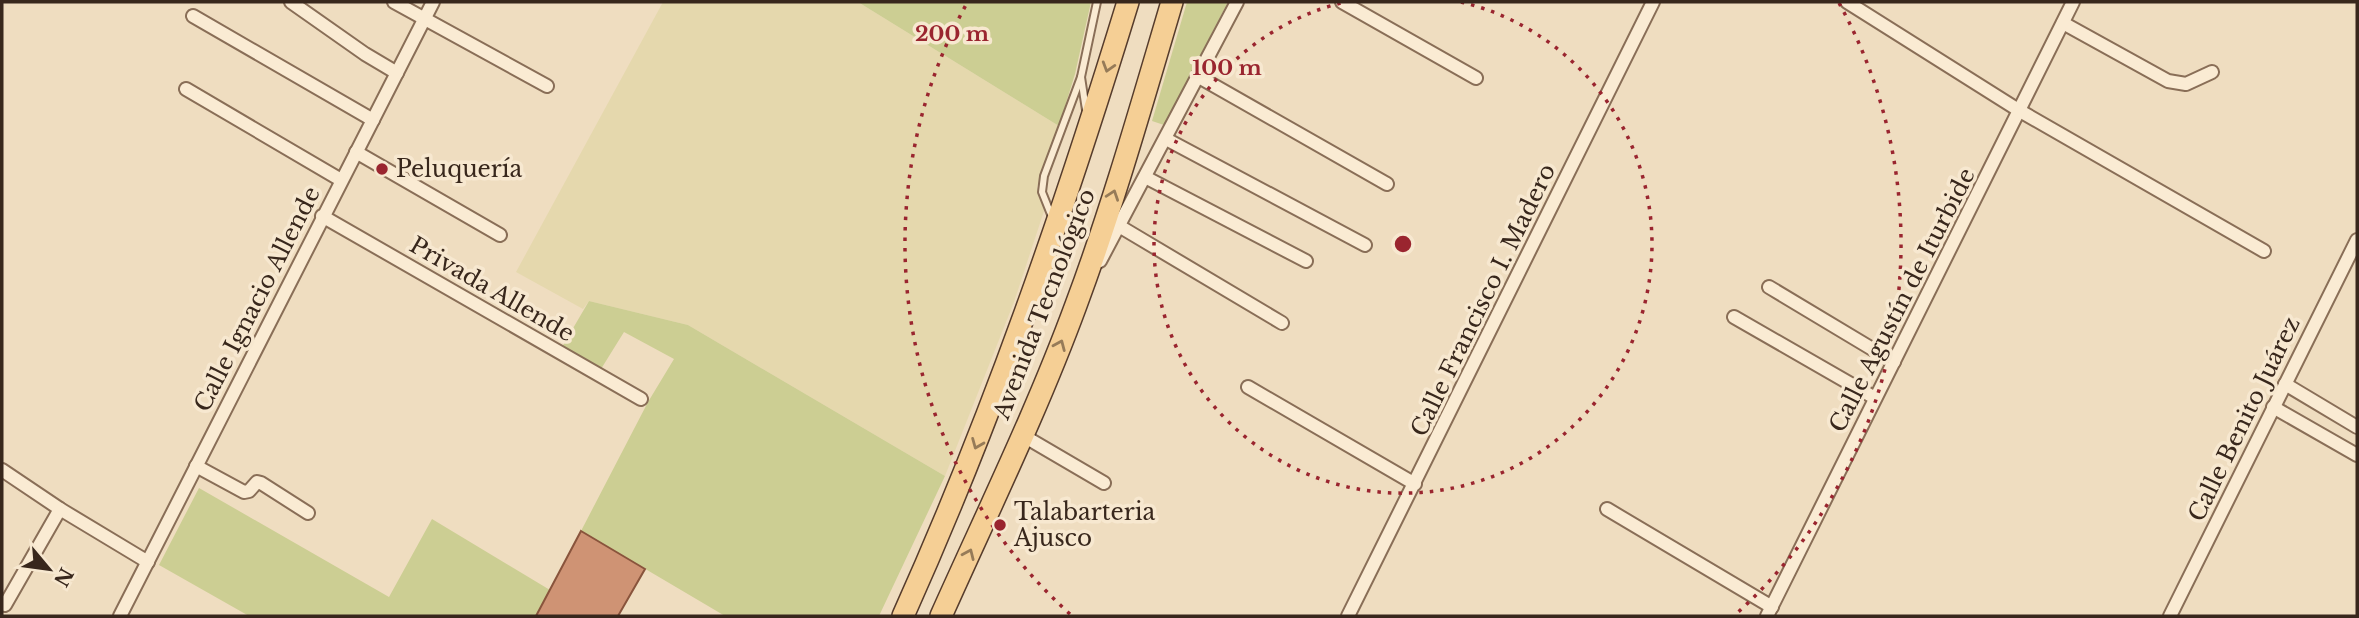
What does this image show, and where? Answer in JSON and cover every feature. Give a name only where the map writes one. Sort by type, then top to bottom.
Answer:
[{"type":"main road","name":"Avenida Tecnológico","points":[[903,616],[977,444],[1019,333],[1089,130],[1128,2]]},
{"type":"main road","name":"Avenida Tecnológico","points":[[941,616],[1076,306],[1127,155],[1172,2]]},
{"type":"street","points":[[291,2],[397,73]]},
{"type":"street","points":[[394,2],[547,86]]},
{"type":"street","name":"Calle Ignacio Allende","points":[[120,616],[322,215],[433,2]]},
{"type":"street","points":[[1076,306],[1237,2]]},
{"type":"street","points":[[1342,2],[1476,78]]},
{"type":"street","name":"Calle Francisco I. Madero","points":[[1348,616],[1653,2]]},
{"type":"street","points":[[1847,2],[2020,111],[2264,251]]},
{"type":"street","name":"Calle Agustín de Iturbide","points":[[1770,612],[2073,2]]},
{"type":"street","points":[[193,16],[373,120]]},
{"type":"street","points":[[2063,23],[2168,80],[2186,84],[2211,72]]},
{"type":"street","points":[[1199,76],[1387,184]]},
{"type":"street","points":[[186,89],[341,180]]},
{"type":"street","points":[[1166,139],[1365,245]]},
{"type":"street","points":[[356,152],[500,235]]},
{"type":"street","points":[[1145,177],[1307,261]]},
{"type":"street","name":"Privada Allende","points":[[322,215],[642,399]]},
{"type":"street","points":[[1119,226],[1282,323]]},
{"type":"street","name":"Calle Benito Juárez","points":[[2170,616],[2357,240]]},
{"type":"street","points":[[1769,287],[1894,362]]},
{"type":"street","points":[[1734,317],[1875,398]]},
{"type":"street","points":[[2284,384],[2357,427]]},
{"type":"street","points":[[1248,387],[1415,484]]},
{"type":"street","points":[[2273,407],[2357,455]]},
{"type":"street","points":[[2328,437],[2339,416]]},
{"type":"street","points":[[1022,435],[1104,483]]},
{"type":"street","points":[[197,466],[244,492],[249,491],[257,482],[261,483],[308,513]]},
{"type":"street","points":[[3,473],[148,562]]},
{"type":"street","points":[[5,605],[60,509]]},
{"type":"street","points":[[1607,509],[1770,612]]},
{"type":"lane","points":[[1056,224],[1044,201],[1043,184],[1081,77],[1097,2]]},
{"type":"lane","points":[[1081,77],[1089,130]]},
{"type":"shaded area","points":[[663,2],[858,2],[1059,126],[1037,187],[1045,208],[1014,302],[945,476],[688,325],[589,301],[583,309],[516,272]]},
{"type":"green space","points":[[858,2],[1091,2],[1075,74],[1059,126]]},
{"type":"green space","points":[[1187,2],[1228,2],[1164,125],[1152,121]]},
{"type":"green space","points":[[589,301],[688,325],[945,476],[879,616],[725,616],[581,531],[648,402],[674,359],[624,332],[601,369],[562,347]]},
{"type":"green space","points":[[199,488],[389,597],[432,519],[550,590],[536,616],[249,616],[159,565]]},
{"type":"building","points":[[581,531],[645,569],[618,616],[536,616]]},
{"type":"place","name":"Peluquería","points":[[382,169]]},
{"type":"place","name":"Talabarteria Ajusco","points":[[1000,525]]}]
